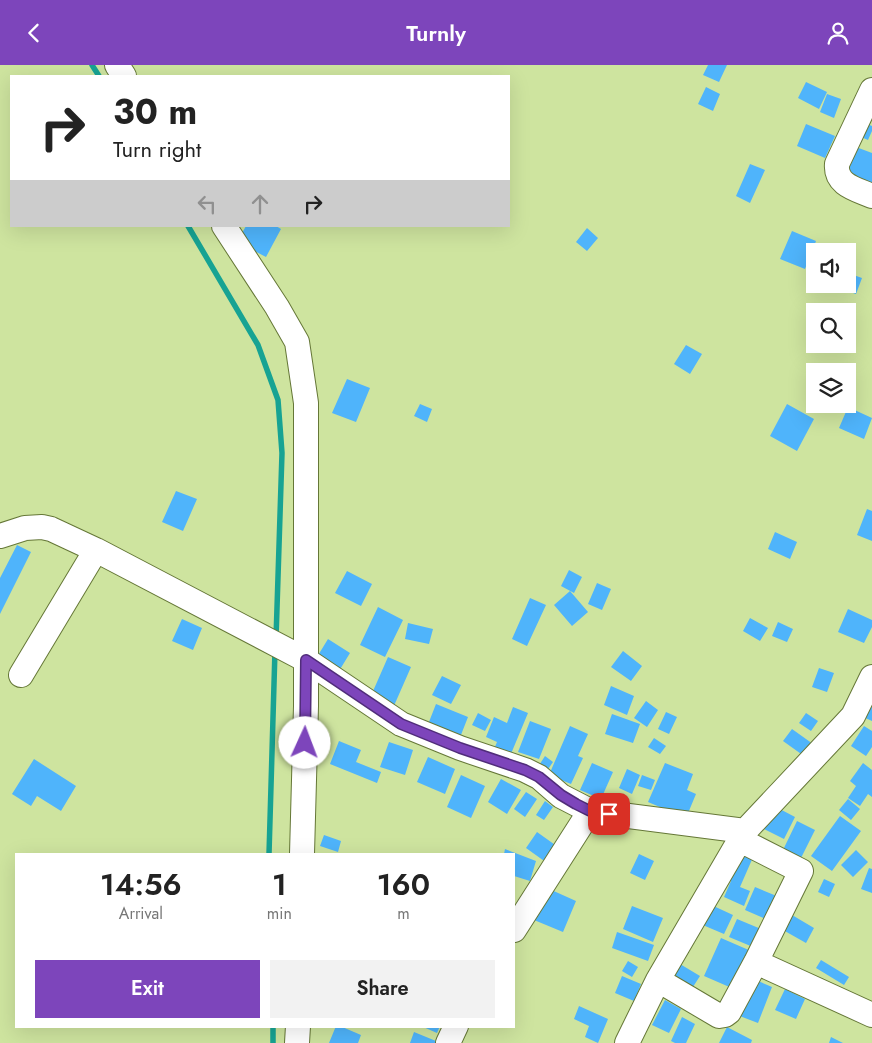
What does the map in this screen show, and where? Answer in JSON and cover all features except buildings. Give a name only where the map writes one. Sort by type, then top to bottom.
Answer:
[{"type":"street","points":[[872,90],[837,164],[836,172],[841,182],[872,196]]},
{"type":"street","points":[[225,227],[277,307],[296,342],[306,403],[306,706],[302,853]]},
{"type":"street","points":[[0,536],[25,528],[42,527],[51,529],[96,550],[306,660],[401,724],[460,748],[525,770],[539,777],[561,795],[590,811],[743,835],[801,871],[729,1012],[723,1016],[719,1015],[658,980]]},
{"type":"street","points":[[21,675],[96,550]]},
{"type":"street","points":[[627,1043],[658,980],[743,835],[853,716],[872,677]]},
{"type":"street","points":[[515,928],[590,811]]},
{"type":"street","points":[[756,962],[872,1015]]},
{"type":"street","points":[[297,1043],[298,1028]]},
{"type":"street","points":[[448,1043],[455,1028]]},
{"type":"waterway","points":[[92,65],[98,75]]},
{"type":"waterway","points":[[189,227],[258,345],[278,400],[282,453],[276,639]]},
{"type":"waterway","points":[[269,853],[275,650]]},
{"type":"waterway","points":[[273,1028],[273,1043]]},
{"type":"route","points":[[305,743],[306,660],[401,724],[460,748],[525,770],[539,777],[561,795],[576,804],[590,811],[609,814]]}]
